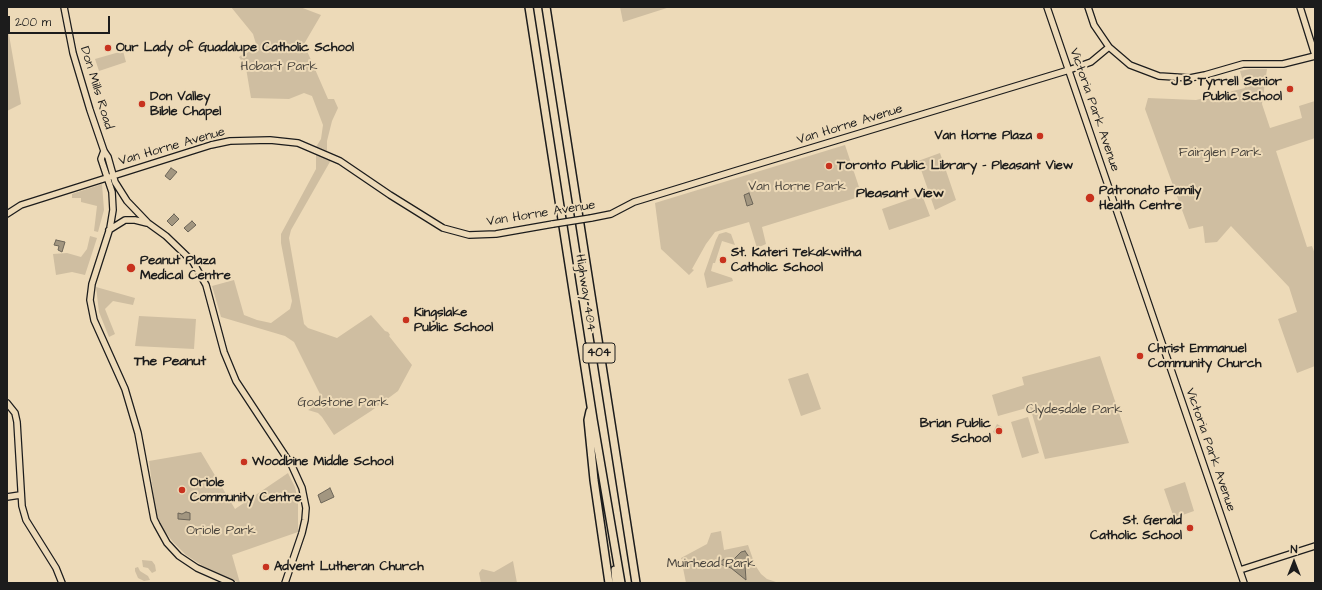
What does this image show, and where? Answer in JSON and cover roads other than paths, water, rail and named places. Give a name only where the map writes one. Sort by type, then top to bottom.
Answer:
[{"type":"highway","name":"Highway 404","points":[[528,7],[591,405],[622,583]]},
{"type":"highway","name":"Highway 404","points":[[546,7],[589,292],[636,583]]},
{"type":"highway","points":[[591,405],[588,420],[594,480],[609,583]]},
{"type":"highway","points":[[610,517],[609,530],[616,583]]},
{"type":"highway","points":[[633,563],[640,583]]},
{"type":"street","name":"Don Mills Road","points":[[64,7],[73,53],[104,152],[101,159],[111,177]]},
{"type":"street","name":"Victoria Park Avenue","points":[[1047,7],[1244,583]]},
{"type":"street","points":[[1088,7],[1094,25],[1109,47],[1130,65],[1152,74],[1174,78],[1205,75],[1243,64],[1288,64],[1315,55],[1300,7]]},
{"type":"street","name":"Van Horne Avenue","points":[[7,214],[21,205],[230,141],[270,140],[298,143],[340,161],[396,199],[443,228],[469,234],[496,234],[611,214],[634,202],[1069,70],[1091,62],[1109,47]]},
{"type":"street","points":[[111,177],[121,193],[148,223],[174,243],[193,262],[206,285],[224,352],[236,381],[292,466],[302,488],[306,508],[305,520],[302,533],[284,582]]},
{"type":"street","points":[[111,177],[113,210],[109,230],[93,280],[90,300],[94,320],[125,389],[138,433],[154,519],[167,543],[179,556],[197,568],[231,583]]},
{"type":"street","points":[[109,230],[125,220],[135,220],[148,223]]},
{"type":"street","points":[[7,403],[15,413],[17,422],[20,495],[26,520],[56,568],[62,583]]},
{"type":"street","points":[[7,497],[20,495]]},
{"type":"street","points":[[1240,570],[1315,546]]},
{"type":"place","name":"Our Lady of Guadalupe Catholic School","points":[[108,48]]},
{"type":"place","name":"J B Tyrrell Senior Public School","points":[[1290,89]]},
{"type":"place","name":"Don Valley Bible Chapel","points":[[142,104]]},
{"type":"place","name":"Van Horne Plaza","points":[[1040,136]]},
{"type":"place","name":"Toronto Public Library - Pleasant View","points":[[829,166]]},
{"type":"place","name":"Patronato Family Health Centre","points":[[1090,198]]},
{"type":"place","name":"St. Kateri Tekakwitha Catholic School","points":[[723,260]]},
{"type":"place","name":"Peanut Plaza Medical Centre","points":[[131,268]]},
{"type":"place","name":"Kingslake Public School","points":[[406,320]]},
{"type":"place","name":"Christ Emmanuel Community Church","points":[[1140,356]]},
{"type":"place","name":"Brian Public School","points":[[999,431]]},
{"type":"place","name":"Woodbine Middle School","points":[[244,462]]},
{"type":"place","name":"Oriole Community Centre","points":[[182,490]]},
{"type":"place","name":"St. Gerald Catholic School","points":[[1190,528]]},
{"type":"place","name":"Advent Lutheran Church","points":[[266,567]]},
{"type":"district","name":"Pleasant View","points":[[900,194]]},
{"type":"district","name":"The Peanut","points":[[170,362]]},
{"type":"park label","name":"Hobart Park","points":[[279,67]]},
{"type":"park label","name":"Fairglen Park","points":[[1220,153]]},
{"type":"park label","name":"Van Horne Park","points":[[797,187]]},
{"type":"park label","name":"Godstone Park","points":[[343,403]]},
{"type":"park label","name":"Clydesdale Park","points":[[1074,410]]},
{"type":"park label","name":"Oriole Park","points":[[221,531]]},
{"type":"park label","name":"Muirhead Park","points":[[711,564]]}]
